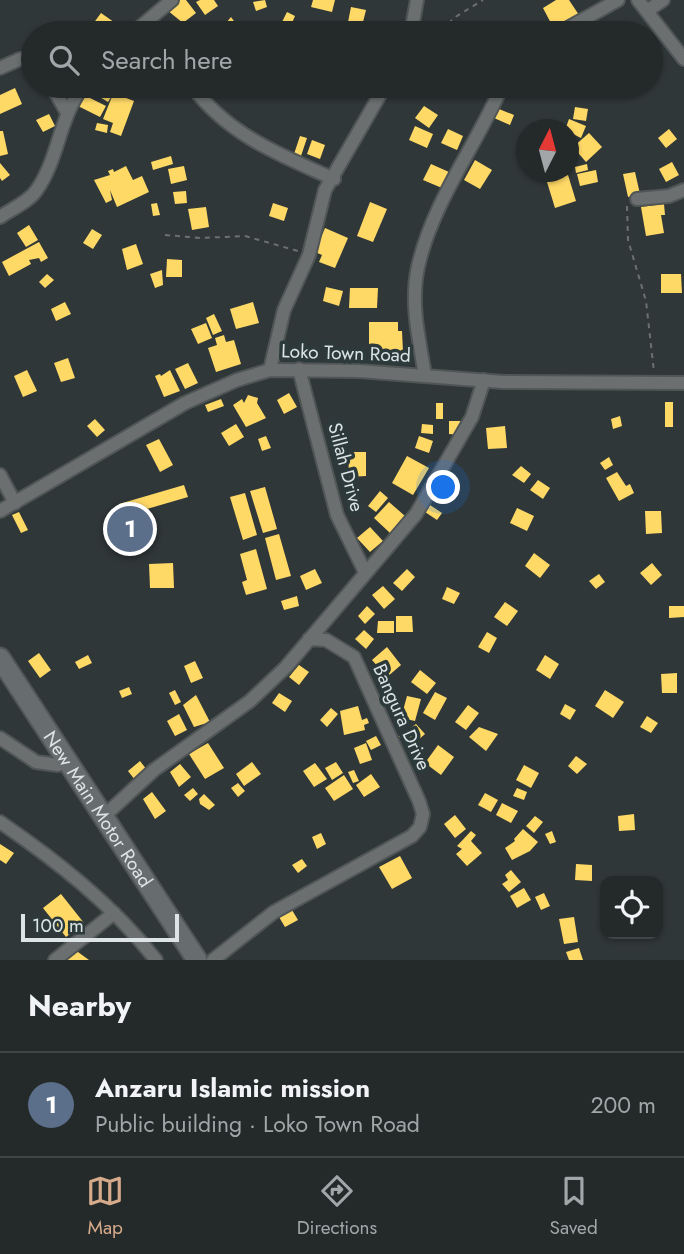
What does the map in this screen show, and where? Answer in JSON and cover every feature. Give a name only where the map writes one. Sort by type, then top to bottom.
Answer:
[{"type":"highway","name":"New Main Motor Road","points":[[0,659],[197,960]]},
{"type":"highway","name":"New Main Motor Road","points":[[0,675],[183,960]]},
{"type":"street","points":[[150,21],[172,0]]},
{"type":"street","points":[[413,21],[417,0]]},
{"type":"street","points":[[580,21],[618,0]]},
{"type":"street","points":[[638,0],[655,21]]},
{"type":"street","points":[[647,10],[663,0]]},
{"type":"street","points":[[663,32],[684,60]]},
{"type":"street","points":[[0,68],[21,59]]},
{"type":"street","points":[[59,98],[66,111]]},
{"type":"street","points":[[0,217],[36,192],[49,166],[66,111],[75,98]]},
{"type":"street","points":[[202,98],[212,110],[248,139],[334,179]]},
{"type":"street","points":[[270,370],[284,310],[309,255],[325,190],[334,179],[378,98]]},
{"type":"street","points":[[425,375],[414,314],[417,268],[431,226],[497,98]]},
{"type":"street","points":[[637,200],[669,196],[684,190]]},
{"type":"street","name":"Loko Town Road","points":[[0,511],[185,403],[227,384],[270,370],[299,369],[484,380],[684,383]]},
{"type":"street","name":"Sillah Drive","points":[[299,369],[337,515],[366,572]]},
{"type":"street","points":[[102,818],[154,770],[250,701],[309,639],[416,514],[472,417],[484,380]]},
{"type":"street","points":[[0,475],[15,503]]},
{"type":"street","name":"Bangura Drive","points":[[214,960],[274,912],[391,850],[420,827],[423,814],[419,801],[354,657],[326,640],[309,639]]},
{"type":"street","points":[[0,738],[36,762],[58,765]]},
{"type":"street","points":[[0,821],[67,871],[114,913],[156,960]]},
{"type":"street","points":[[55,960],[114,913]]},
{"type":"path","points":[[451,21],[484,0]]},
{"type":"path","points":[[637,200],[628,203],[626,225],[646,301],[655,384]]},
{"type":"path","points":[[165,235],[201,238],[245,236],[309,255]]},
{"type":"building: Homes","points":[[179,0],[186,0],[196,13],[186,21],[181,21],[167,10]]},
{"type":"building: Homes","points":[[214,0],[218,6],[205,15],[196,2]]},
{"type":"building: Homes","points":[[265,0],[267,7],[256,11],[253,2]]},
{"type":"building: Homes","points":[[313,0],[335,0],[332,12],[311,7]]},
{"type":"building: Homes","points":[[556,0],[569,0],[579,15],[568,21],[550,21],[543,8]]},
{"type":"building: Homes","points":[[351,7],[366,10],[363,21],[348,21]]},
{"type":"building: Homes","points":[[287,12],[295,16],[293,21],[282,21]]},
{"type":"building: Homes","points":[[101,13],[112,21],[95,21]]},
{"type":"building: Homes","points":[[15,88],[22,104],[0,114],[0,95]]},
{"type":"building: Homes","points":[[82,98],[90,98],[106,106],[100,117],[78,106]]},
{"type":"building: Homes","points":[[111,98],[134,101],[121,136],[110,132],[113,123],[103,119]]},
{"type":"building: Homes","points":[[424,106],[438,115],[429,128],[415,118]]},
{"type":"building: Homes","points":[[575,107],[588,109],[586,121],[573,119]]},
{"type":"building: Homes","points":[[499,109],[514,115],[510,125],[494,118]]},
{"type":"building: Homes","points":[[49,114],[55,126],[43,132],[36,120]]},
{"type":"building: Homes","points":[[97,123],[108,125],[107,133],[95,130]]},
{"type":"building: Homes","points":[[579,123],[586,126],[581,138],[579,137]]},
{"type":"building: Homes","points":[[415,126],[433,134],[427,148],[409,140]]},
{"type":"building: Homes","points":[[448,129],[463,136],[457,150],[441,143]]},
{"type":"building: Homes","points":[[669,129],[677,139],[666,148],[658,138]]},
{"type":"building: Homes","points":[[0,131],[3,131],[8,154],[0,156]]},
{"type":"building: Homes","points":[[589,133],[602,147],[586,162],[579,154],[579,142]]},
{"type":"building: Homes","points":[[300,136],[307,138],[301,156],[294,154]]},
{"type":"building: Homes","points":[[312,140],[325,145],[320,159],[307,154]]},
{"type":"building: Homes","points":[[171,156],[173,164],[153,170],[151,162]]},
{"type":"building: Homes","points":[[475,160],[492,170],[480,189],[464,180]]},
{"type":"building: Homes","points":[[672,162],[679,175],[666,182],[659,169]]},
{"type":"building: Homes","points":[[0,163],[10,175],[2,181],[0,178]]},
{"type":"building: Homes","points":[[431,164],[449,172],[442,188],[423,180]]},
{"type":"building: Homes","points":[[587,164],[588,170],[579,172],[579,166]]},
{"type":"building: Homes","points":[[126,166],[133,180],[142,176],[149,192],[117,207],[110,190],[112,200],[106,203],[94,180],[110,175],[108,171],[113,169],[114,172]]},
{"type":"building: Homes","points":[[184,166],[187,180],[171,184],[168,169]]},
{"type":"building: Homes","points":[[596,170],[598,182],[580,186],[579,174]]},
{"type":"building: Homes","points":[[635,172],[640,194],[628,197],[623,174]]},
{"type":"building: Homes","points":[[547,182],[570,182],[576,201],[555,208]]},
{"type":"building: Homes","points":[[186,191],[187,203],[175,204],[173,192]]},
{"type":"building: Homes","points":[[370,202],[387,209],[373,242],[357,236]]},
{"type":"building: Homes","points":[[157,203],[160,215],[153,216],[151,204]]},
{"type":"building: Homes","points":[[273,203],[288,208],[284,221],[269,216]]},
{"type":"building: Homes","points":[[664,204],[665,215],[661,215],[664,233],[646,236],[641,207]]},
{"type":"building: Homes","points":[[206,207],[209,227],[192,230],[188,209]]},
{"type":"building: Homes","points":[[29,225],[38,240],[26,247],[17,233]]},
{"type":"building: Homes","points":[[325,228],[348,238],[335,268],[319,262],[322,255],[315,252]]},
{"type":"building: Homes","points":[[92,229],[102,235],[93,249],[83,243]]},
{"type":"building: Homes","points":[[39,242],[48,258],[41,262],[39,258],[29,260],[31,264],[9,276],[2,262]]},
{"type":"building: Homes","points":[[136,244],[143,264],[127,270],[122,249]]},
{"type":"building: Homes","points":[[167,259],[182,260],[182,277],[166,277]]},
{"type":"building: Homes","points":[[162,270],[163,285],[155,288],[150,274]]},
{"type":"building: Homes","points":[[47,274],[54,280],[45,288],[39,282]]},
{"type":"building: Homes","points":[[661,274],[681,274],[682,293],[661,293]]},
{"type":"building: Homes","points":[[326,287],[343,291],[339,306],[323,301]]},
{"type":"building: Homes","points":[[350,288],[378,288],[377,308],[349,308]]},
{"type":"building: Homes","points":[[65,302],[71,314],[56,321],[51,309]]},
{"type":"building: Homes","points":[[253,302],[259,323],[236,329],[230,309]]},
{"type":"building: Homes","points":[[214,314],[222,331],[213,335],[206,318]]},
{"type":"building: Homes","points":[[369,322],[398,322],[398,331],[402,331],[403,352],[379,353],[379,348],[369,348]]},
{"type":"building: Homes","points":[[206,323],[212,338],[198,344],[191,329]]},
{"type":"building: Homes","points":[[224,335],[226,342],[234,340],[241,364],[216,372],[208,348],[217,345],[215,338]]},
{"type":"building: Homes","points":[[68,358],[75,378],[61,382],[54,363]]},
{"type":"building: Homes","points":[[188,363],[198,383],[185,389],[175,369]]},
{"type":"building: Homes","points":[[27,370],[37,391],[23,397],[14,376]]},
{"type":"building: Homes","points":[[170,370],[180,391],[164,397],[155,376],[161,376]]},
{"type":"building: Homes","points":[[289,393],[297,407],[284,414],[277,400]]},
{"type":"building: Homes","points":[[248,395],[258,398],[257,403],[266,418],[246,427],[233,405],[242,399],[244,403]]},
{"type":"building: Homes","points":[[221,399],[224,406],[208,412],[205,405]]},
{"type":"building: Homes","points":[[665,402],[673,402],[673,427],[665,427]]},
{"type":"building: Homes","points":[[436,403],[443,403],[443,419],[436,419]]},
{"type":"building: Homes","points":[[620,416],[622,426],[613,429],[611,419]]},
{"type":"building: Homes","points":[[95,419],[105,430],[97,437],[87,426]]},
{"type":"building: Homes","points":[[449,421],[461,421],[461,435],[449,434]]},
{"type":"building: Homes","points":[[236,424],[244,437],[229,446],[221,433]]},
{"type":"building: Homes","points":[[422,424],[433,425],[433,434],[421,433]]},
{"type":"building: Homes","points":[[505,426],[507,448],[488,449],[486,428]]},
{"type":"building: Homes","points":[[266,436],[271,448],[262,451],[258,439]]},
{"type":"building: Homes","points":[[419,436],[433,441],[429,453],[415,448]]},
{"type":"building: Homes","points":[[159,439],[173,465],[160,472],[146,445]]},
{"type":"building: Homes","points":[[348,452],[366,452],[366,476],[349,477]]},
{"type":"building: Homes","points":[[407,456],[429,468],[413,495],[392,483]]},
{"type":"building: Homes","points":[[609,457],[613,465],[605,470],[600,463]]},
{"type":"building: Homes","points":[[521,466],[531,474],[524,483],[512,475]]},
{"type":"building: Homes","points":[[617,472],[626,486],[630,484],[634,493],[619,501],[606,478]]},
{"type":"building: Homes","points":[[538,480],[550,488],[543,499],[530,490]]},
{"type":"building: Homes","points":[[184,485],[188,497],[123,516],[119,504]]},
{"type":"building: Homes","points":[[265,487],[277,529],[263,533],[250,491]]},
{"type":"building: Homes","points":[[380,491],[388,498],[376,512],[368,506]]},
{"type":"building: Homes","points":[[245,493],[257,535],[243,540],[230,497]]},
{"type":"building: Homes","points":[[389,502],[405,516],[390,533],[374,518]]},
{"type":"building: Homes","points":[[430,505],[442,513],[437,520],[425,512]]},
{"type":"building: Homes","points":[[517,508],[534,516],[527,531],[510,523]]},
{"type":"building: Homes","points":[[645,511],[661,511],[662,533],[646,534]]},
{"type":"building: Homes","points":[[19,512],[28,530],[21,533],[12,515]]},
{"type":"building: Homes","points":[[370,527],[383,541],[370,552],[357,538]]},
{"type":"building: Homes","points":[[279,534],[291,576],[276,580],[265,538]]},
{"type":"building: Homes","points":[[256,549],[267,589],[246,595],[242,582],[247,580],[240,554]]},
{"type":"building: Homes","points":[[534,553],[550,565],[540,578],[525,566]]},
{"type":"building: Homes","points":[[173,563],[174,588],[150,588],[149,564]]},
{"type":"building: Homes","points":[[652,563],[662,575],[651,585],[640,573]]},
{"type":"building: Homes","points":[[315,569],[322,583],[306,590],[300,576]]},
{"type":"building: Homes","points":[[407,569],[415,577],[402,591],[393,583]]},
{"type":"building: Homes","points":[[599,574],[605,582],[596,589],[589,581]]},
{"type":"building: Homes","points":[[383,586],[395,599],[384,609],[372,595]]},
{"type":"building: Homes","points":[[447,587],[460,593],[454,604],[442,599]]},
{"type":"building: Homes","points":[[297,596],[299,606],[284,610],[281,601]]},
{"type":"building: Homes","points":[[505,602],[518,611],[507,626],[494,617]]},
{"type":"building: Homes","points":[[367,606],[375,614],[365,624],[358,616]]},
{"type":"building: Homes","points":[[669,606],[684,606],[684,617],[669,618]]},
{"type":"building: Homes","points":[[396,616],[412,616],[413,632],[396,632]]},
{"type":"building: Homes","points":[[378,621],[394,621],[394,633],[377,633]]},
{"type":"building: Homes","points":[[364,630],[374,639],[366,649],[355,639]]},
{"type":"building: Homes","points":[[487,632],[497,638],[489,653],[478,647]]},
{"type":"building: Homes","points":[[387,647],[401,665],[387,677],[372,660]]},
{"type":"building: Homes","points":[[39,653],[51,670],[40,678],[28,661]]},
{"type":"building: Homes","points":[[88,655],[92,663],[79,669],[75,662]]},
{"type":"building: Homes","points":[[545,655],[559,664],[550,679],[536,670]]},
{"type":"building: Homes","points":[[195,661],[203,678],[191,683],[184,666]]},
{"type":"building: Homes","points":[[299,665],[309,672],[299,685],[289,677]]},
{"type":"building: Homes","points":[[420,670],[436,683],[427,694],[411,682]]},
{"type":"building: Homes","points":[[677,673],[677,693],[662,693],[661,674]]},
{"type":"building: Homes","points":[[129,687],[132,694],[122,698],[119,691]]},
{"type":"building: Homes","points":[[175,690],[181,702],[175,705],[169,693]]},
{"type":"building: Homes","points":[[605,690],[624,702],[613,718],[595,706]]},
{"type":"building: Homes","points":[[435,692],[447,698],[435,720],[423,713]]},
{"type":"building: Homes","points":[[279,693],[292,701],[285,712],[272,703]]},
{"type":"building: Homes","points":[[196,695],[210,722],[194,727],[183,705]]},
{"type":"building: Homes","points":[[407,696],[421,699],[415,721],[401,718]]},
{"type":"building: Homes","points":[[565,704],[576,710],[570,720],[560,714]]},
{"type":"building: Homes","points":[[468,705],[479,713],[466,730],[455,722]]},
{"type":"building: Homes","points":[[358,706],[362,720],[367,718],[369,723],[364,725],[365,730],[344,735],[340,711]]},
{"type":"building: Homes","points":[[331,708],[338,714],[327,727],[320,720]]},
{"type":"building: Homes","points":[[179,714],[187,730],[175,736],[167,721]]},
{"type":"building: Homes","points":[[647,716],[658,723],[651,733],[640,727]]},
{"type":"building: Homes","points":[[416,724],[425,734],[409,748],[399,736]]},
{"type":"building: Homes","points":[[479,727],[498,734],[486,751],[469,737]]},
{"type":"building: Homes","points":[[376,736],[381,745],[371,750],[366,741]]},
{"type":"building: Homes","points":[[208,743],[224,768],[205,779],[189,754]]},
{"type":"building: Homes","points":[[366,743],[372,760],[360,764],[354,748]]},
{"type":"building: Homes","points":[[438,745],[454,757],[441,775],[425,763]]},
{"type":"building: Homes","points":[[576,756],[587,764],[577,774],[568,766]]},
{"type":"building: Homes","points":[[140,761],[147,770],[135,780],[128,771]]},
{"type":"building: Homes","points":[[252,762],[261,774],[244,786],[236,774]]},
{"type":"building: Homes","points":[[336,762],[343,773],[332,780],[325,768]]},
{"type":"building: Homes","points":[[315,763],[327,779],[314,787],[303,771]]},
{"type":"building: Homes","points":[[180,764],[191,777],[179,787],[170,772]]},
{"type":"building: Homes","points":[[524,765],[539,773],[531,788],[516,780]]},
{"type":"building: Homes","points":[[354,770],[359,781],[353,783],[348,772]]},
{"type":"building: Homes","points":[[371,774],[380,787],[364,797],[356,785]]},
{"type":"building: Homes","points":[[344,775],[353,789],[334,801],[325,788]]},
{"type":"building: Homes","points":[[238,783],[245,791],[238,797],[231,788]]},
{"type":"building: Homes","points":[[193,788],[198,794],[190,801],[184,795]]},
{"type":"building: Homes","points":[[517,788],[527,792],[524,800],[513,796]]},
{"type":"building: Homes","points":[[152,792],[166,811],[155,819],[143,799]]},
{"type":"building: Homes","points":[[485,793],[498,800],[491,812],[478,805]]},
{"type":"building: Homes","points":[[204,794],[215,805],[209,810],[200,804],[199,799]]},
{"type":"building: Homes","points":[[502,803],[518,811],[511,823],[496,815]]},
{"type":"building: Homes","points":[[634,814],[635,830],[619,831],[618,816]]},
{"type":"building: Homes","points":[[455,815],[466,829],[455,838],[444,824]]},
{"type":"building: Homes","points":[[535,816],[543,822],[534,833],[526,826]]},
{"type":"building: Homes","points":[[523,829],[538,842],[530,851],[512,860],[505,848],[515,841]]},
{"type":"building: Homes","points":[[471,831],[476,835],[471,841],[482,853],[467,866],[456,854],[462,849],[457,846]]},
{"type":"building: Homes","points":[[552,831],[556,842],[550,844],[545,834]]},
{"type":"building: Homes","points":[[321,833],[326,844],[317,849],[312,837]]},
{"type":"building: Homes","points":[[0,844],[14,853],[6,864],[0,860]]},
{"type":"building: Homes","points":[[400,856],[412,878],[392,889],[379,867]]},
{"type":"building: Homes","points":[[302,859],[307,866],[298,873],[292,865]]},
{"type":"building: Homes","points":[[576,864],[592,865],[592,881],[575,880]]},
{"type":"building: Homes","points":[[511,870],[521,882],[509,892],[502,884],[508,880],[505,875]]},
{"type":"building: Homes","points":[[524,888],[531,900],[517,908],[510,896]]},
{"type":"building: Homes","points":[[544,893],[550,906],[541,910],[535,897]]},
{"type":"building: Homes","points":[[61,894],[84,923],[66,937],[43,908]]},
{"type":"building: Homes","points":[[292,910],[298,920],[285,927],[279,917]]},
{"type":"building: Homes","points":[[574,917],[578,942],[564,944],[559,919]]},
{"type":"building: Homes","points":[[579,948],[583,960],[569,960],[566,952]]},
{"type":"building: Homes","points":[[78,952],[89,960],[64,960],[69,954]]},
{"type":"building: Public","points":[[137,520],[139,535],[124,537],[122,522]]},
{"type":"place","name":"Anzaru Islamic mission","points":[[130,529]]}]
